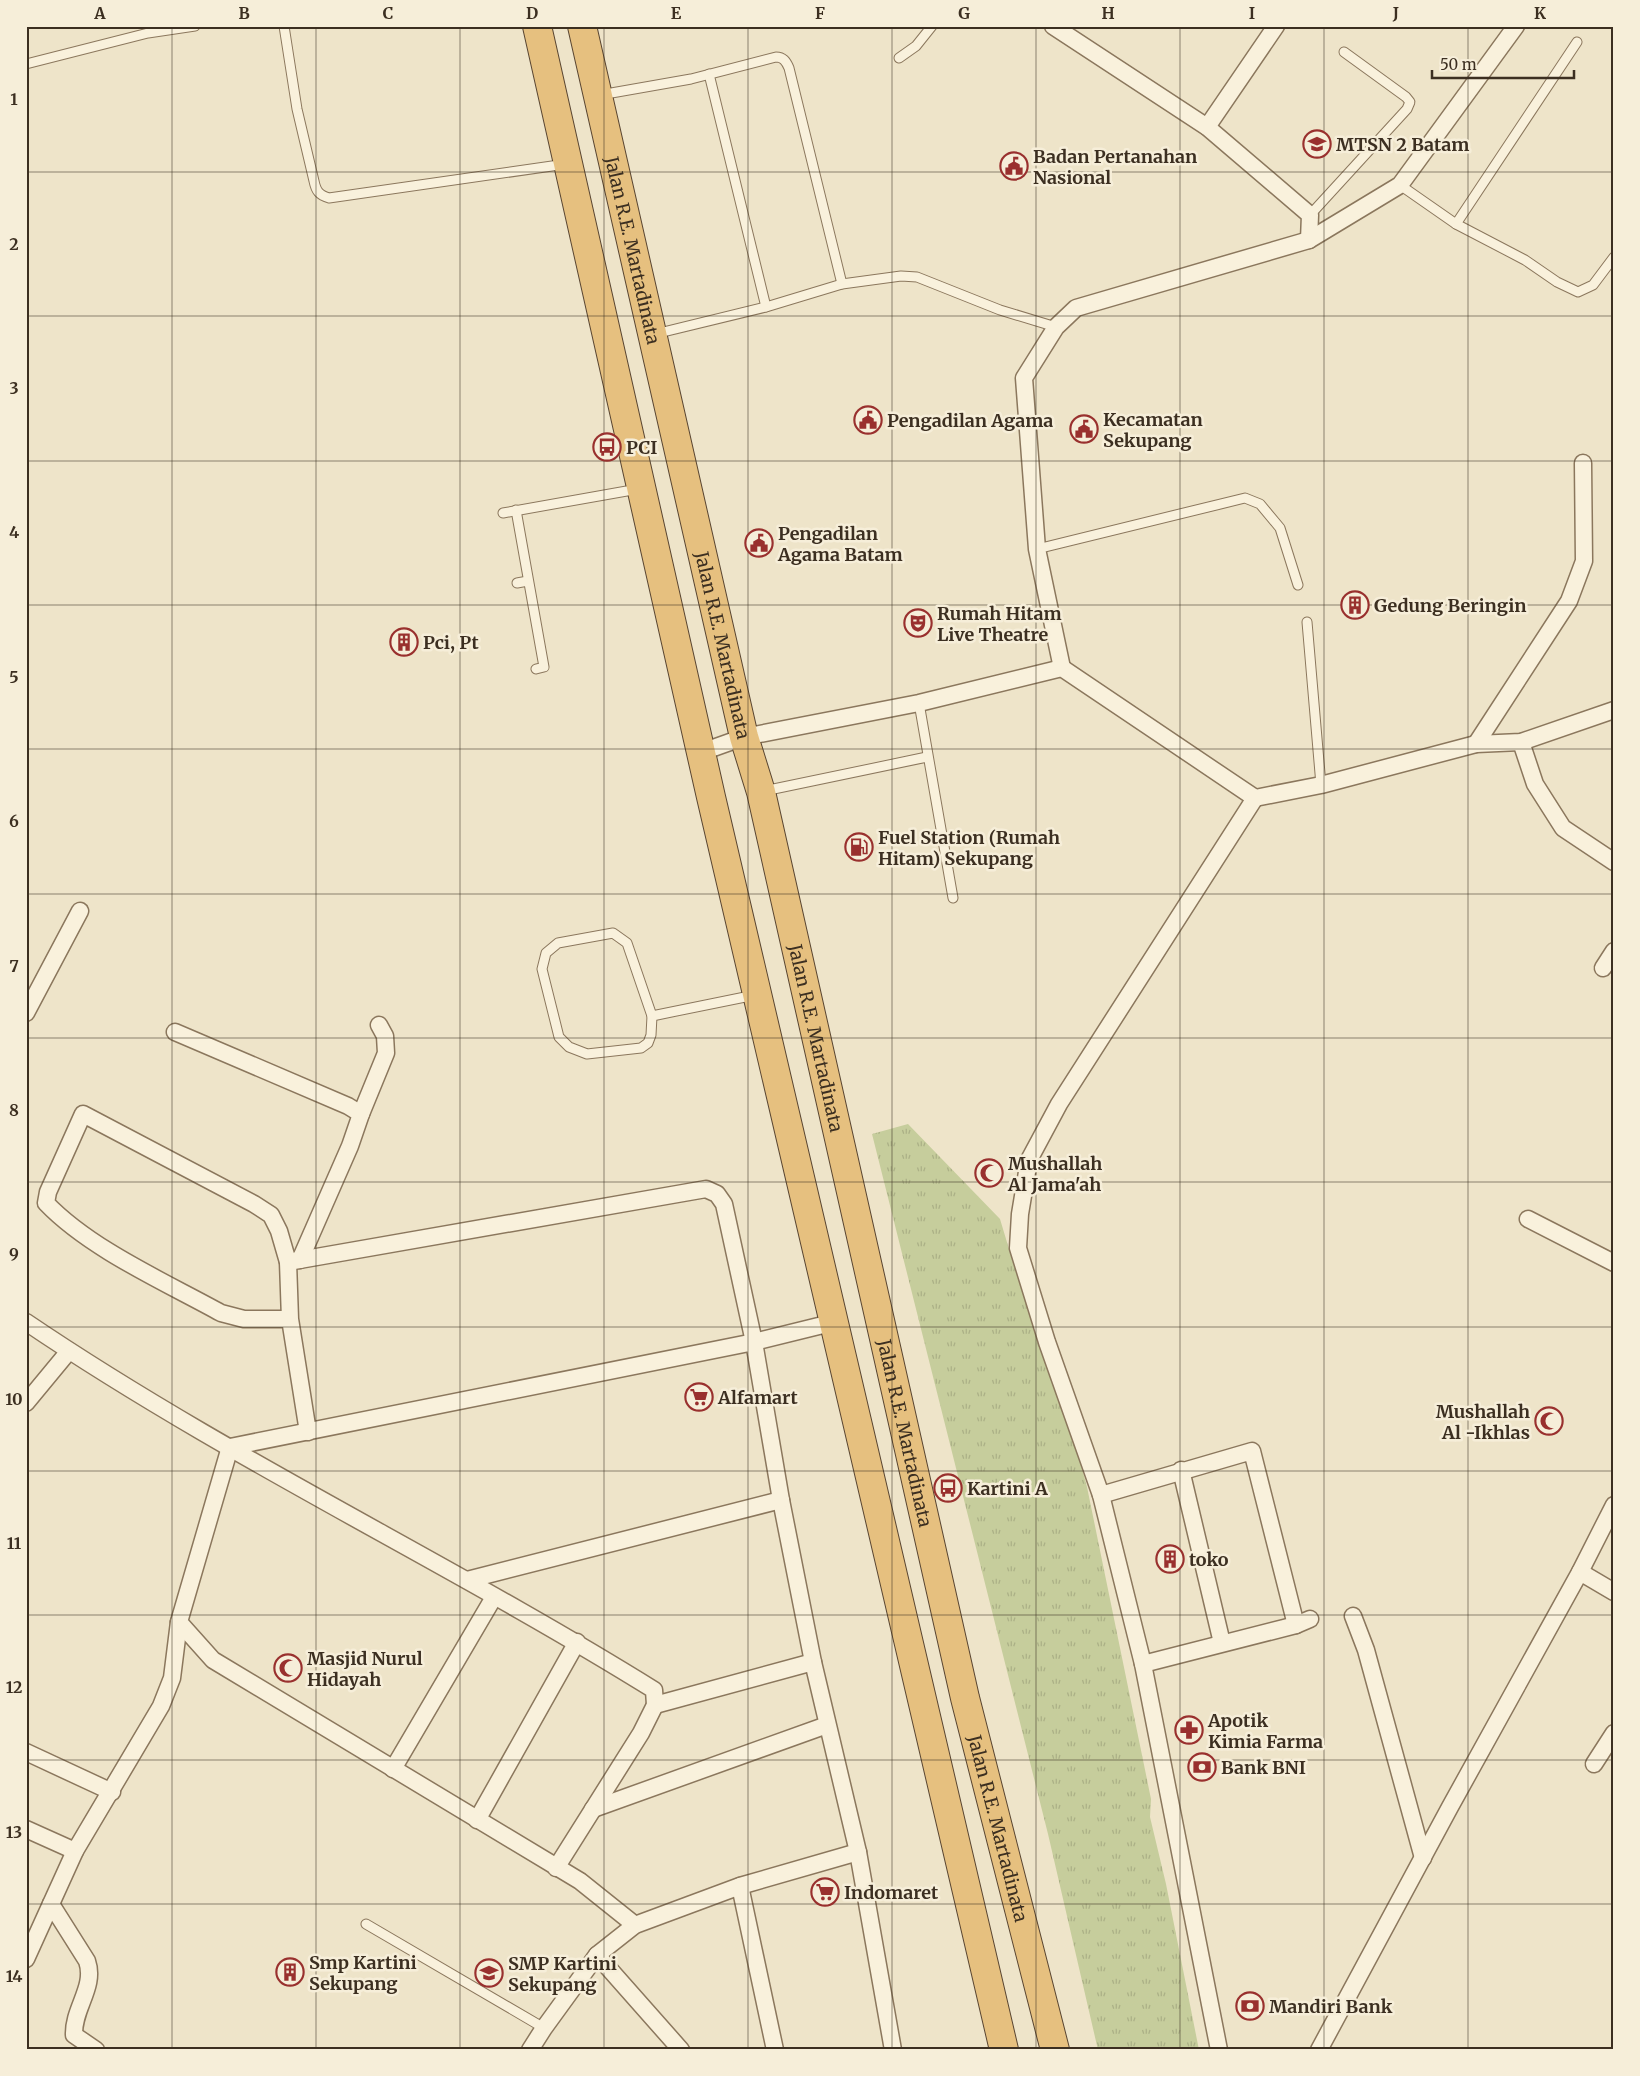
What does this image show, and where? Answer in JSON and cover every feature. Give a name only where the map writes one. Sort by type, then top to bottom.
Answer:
[{"type":"highway","points":[[537,26],[702,752],[1004,2050]]},
{"type":"highway","name":"Jalan R.E. Martadinata","points":[[582,26],[744,737],[761,792],[965,1698],[1055,2050]]},
{"type":"highway","points":[[924,1709],[965,1698]]},
{"type":"street","points":[[1052,26],[1207,127],[1310,215],[1309,240]]},
{"type":"street","points":[[1207,127],[1276,26]]},
{"type":"street","points":[[1516,26],[1400,185],[1309,240],[1076,308],[1056,327],[1024,378],[1036,549],[1062,668],[1255,798],[1321,785],[1476,744],[1521,742],[1614,710]]},
{"type":"street","points":[[1476,744],[1568,602],[1575,585],[1584,561],[1583,464]]},
{"type":"street","points":[[702,752],[744,737],[919,703],[1062,668]]},
{"type":"street","points":[[1521,742],[1535,784],[1563,828],[1614,862]]},
{"type":"street","points":[[1219,2050],[1143,1664],[1101,1495],[1047,1342],[1018,1248],[1020,1214],[1029,1160],[1058,1104],[1255,798]]},
{"type":"street","points":[[26,1014],[80,910]]},
{"type":"street","points":[[1603,968],[1614,951]]},
{"type":"street","points":[[308,1432],[290,1319],[294,1261],[350,1146],[386,1052],[385,1036],[379,1025]]},
{"type":"street","points":[[175,1032],[348,1106],[361,1114]]},
{"type":"street","points":[[290,1319],[244,1319],[221,1313],[94,1243],[54,1211],[46,1203],[48,1192],[83,1114],[254,1204],[270,1215],[294,1261]]},
{"type":"street","points":[[294,1261],[706,1190],[718,1194],[724,1204],[754,1342],[781,1500],[813,1662],[858,1852],[893,2050]]},
{"type":"street","points":[[1528,1219],[1614,1263]]},
{"type":"street","points":[[26,1322],[69,1351],[230,1447],[577,1642],[654,1690],[655,1706],[641,1733],[556,1868]]},
{"type":"street","points":[[230,1447],[754,1342],[835,1322]]},
{"type":"street","points":[[26,1403],[69,1351]]},
{"type":"street","points":[[26,1959],[75,1850],[112,1792],[161,1706],[172,1678],[179,1622],[230,1447]]},
{"type":"street","points":[[1101,1495],[1181,1470],[1252,1451],[1303,1622],[1143,1664]]},
{"type":"street","points":[[1181,1470],[1222,1643]]},
{"type":"street","points":[[467,1580],[781,1500]]},
{"type":"street","points":[[1319,2050],[1580,1572],[1614,1505]]},
{"type":"street","points":[[1580,1572],[1614,1592]]},
{"type":"street","points":[[393,1769],[494,1597]]},
{"type":"street","points":[[1353,1616],[1366,1650],[1423,1858]]},
{"type":"street","points":[[179,1622],[213,1660],[580,1881],[635,1925]]},
{"type":"street","points":[[478,1820],[577,1642]]},
{"type":"street","points":[[655,1706],[813,1662]]},
{"type":"street","points":[[593,1809],[827,1725]]},
{"type":"street","points":[[1594,1764],[1614,1733]]},
{"type":"street","points":[[26,1752],[112,1792]]},
{"type":"street","points":[[26,1829],[75,1850]]},
{"type":"street","points":[[530,2050],[597,1955],[635,1925],[740,1886],[858,1852]]},
{"type":"street","points":[[740,1886],[774,2050]]},
{"type":"street","points":[[51,1904],[87,1961],[91,1971],[90,1981],[76,2020],[74,2035],[96,2050]]},
{"type":"street","points":[[597,1955],[681,2050]]},
{"type":"lane","points":[[26,64],[148,33],[194,26]]},
{"type":"lane","points":[[284,26],[297,109],[316,190],[321,195],[329,198],[569,164]]},
{"type":"lane","points":[[899,58],[916,46],[932,26]]},
{"type":"lane","points":[[1456,224],[1577,42]]},
{"type":"lane","points":[[1310,215],[1407,109],[1410,102],[1406,97],[1344,52]]},
{"type":"lane","points":[[598,95],[691,79],[780,57],[786,61],[842,284]]},
{"type":"lane","points":[[709,74],[766,306]]},
{"type":"lane","points":[[1400,185],[1456,224],[1525,260],[1557,282],[1578,292],[1593,285],[1614,257]]},
{"type":"lane","points":[[652,334],[766,306],[842,284],[901,276],[917,277],[1000,310],[1056,327]]},
{"type":"lane","points":[[503,513],[643,488]]},
{"type":"lane","points":[[1036,549],[1245,498],[1260,504],[1280,528],[1298,585]]},
{"type":"lane","points":[[516,510],[544,667],[536,669]]},
{"type":"lane","points":[[517,583],[528,582]]},
{"type":"lane","points":[[1307,622],[1321,785]]},
{"type":"lane","points":[[919,703],[953,898]]},
{"type":"lane","points":[[761,792],[928,758]]},
{"type":"lane","points":[[613,933],[627,943],[652,1016],[651,1035],[648,1043],[642,1048],[587,1054],[569,1047],[559,1037],[542,969],[546,953],[558,943],[613,933]]},
{"type":"lane","points":[[652,1016],[758,994]]},
{"type":"lane","points":[[366,1924],[544,2028]]},
{"type":"green space","points":[[908,1124],[1000,1219],[1015,1269],[1068,1418],[1087,1487],[1151,1799],[1150,1817],[1166,1884],[1199,2050],[1098,2050],[1048,1834],[872,1134]]},
{"type":"place","name":"MTSN 2 Batam","points":[[1317,144]]},
{"type":"place","name":"Badan Pertanahan Nasional","points":[[1014,166]]},
{"type":"place","name":"Pengadilan Agama","points":[[868,420]]},
{"type":"place","name":"Kecamatan Sekupang","points":[[1084,429]]},
{"type":"place","name":"PCI","points":[[607,447]]},
{"type":"place","name":"Pengadilan Agama Batam","points":[[759,543]]},
{"type":"place","name":"Gedung Beringin","points":[[1355,605]]},
{"type":"place","name":"Rumah Hitam Live Theatre","points":[[918,623]]},
{"type":"place","name":"Pci, Pt","points":[[404,642]]},
{"type":"place","name":"Fuel Station (Rumah Hitam) Sekupang","points":[[859,847]]},
{"type":"place","name":"Mushallah Al Jama'ah","points":[[989,1173]]},
{"type":"place","name":"Alfamart","points":[[699,1397]]},
{"type":"place","name":"Mushallah Al -Ikhlas","points":[[1549,1421]]},
{"type":"place","name":"Kartini A","points":[[948,1488]]},
{"type":"place","name":"toko","points":[[1170,1559]]},
{"type":"place","name":"Masjid Nurul Hidayah","points":[[288,1668]]},
{"type":"place","name":"Apotik Kimia Farma","points":[[1189,1730]]},
{"type":"place","name":"Bank BNI","points":[[1202,1767]]},
{"type":"place","name":"Indomaret","points":[[825,1892]]},
{"type":"place","name":"Smp Kartini Sekupang","points":[[290,1972]]},
{"type":"place","name":"SMP Kartini Sekupang","points":[[489,1973]]},
{"type":"place","name":"Mandiri Bank","points":[[1250,2006]]}]
